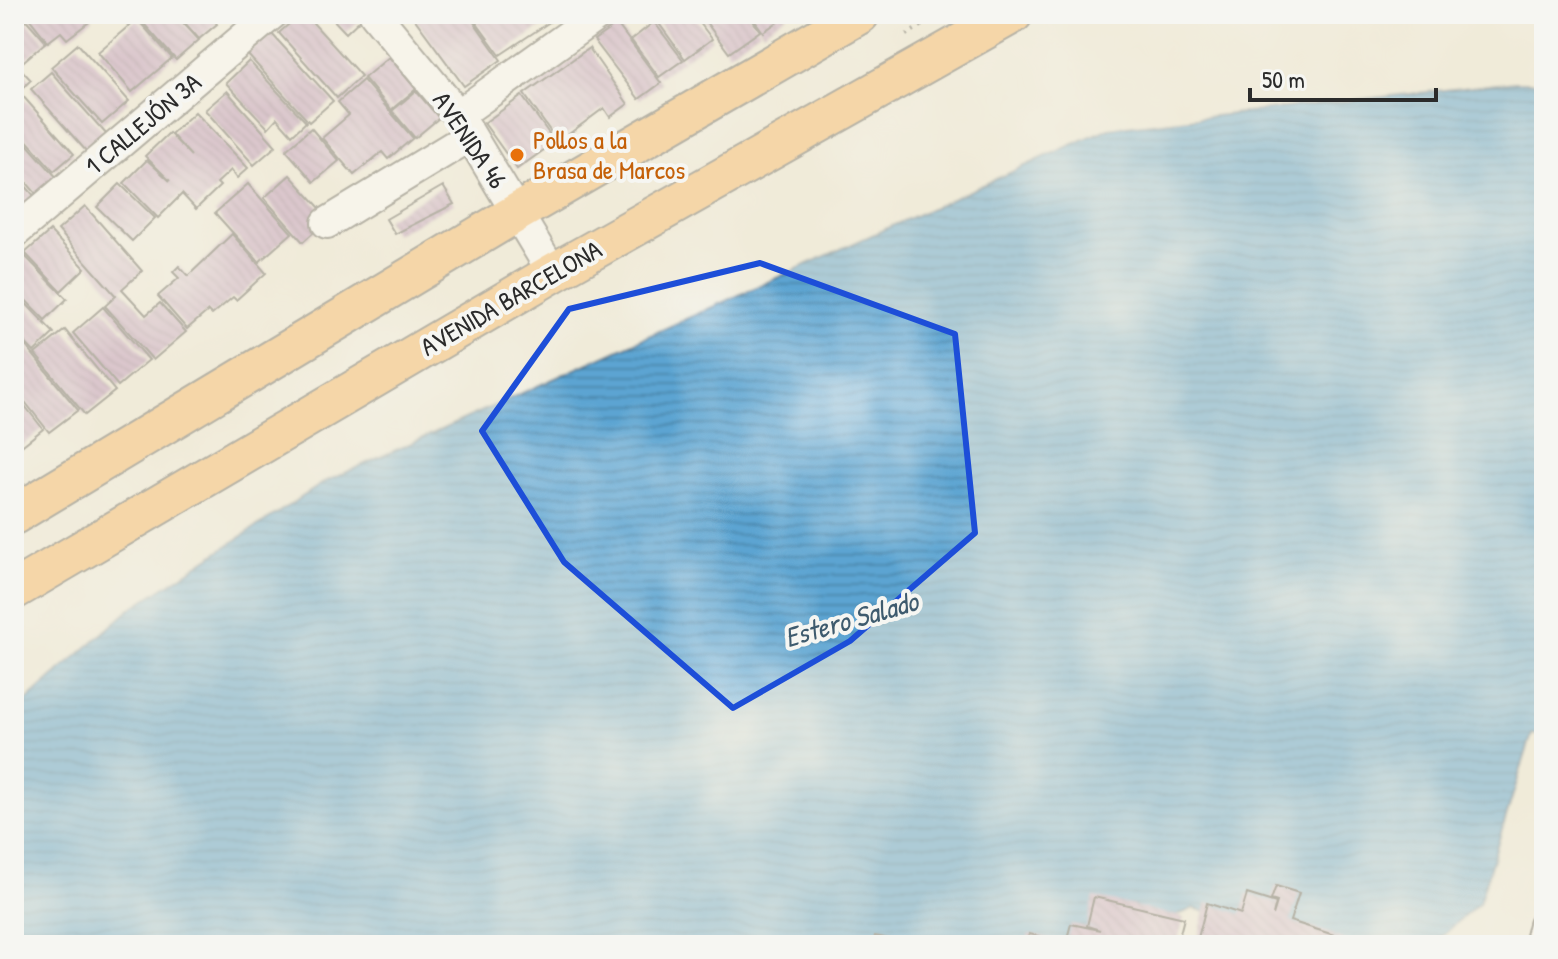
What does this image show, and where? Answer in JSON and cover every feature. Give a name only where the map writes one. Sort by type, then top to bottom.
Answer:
[{"type":"main road","points":[[14,515],[518,212],[860,14]]},
{"type":"main road","name":"AVENIDA BARCELONA","points":[[14,590],[553,273],[1013,14]]},
{"type":"street","name":"1 CALLEJÓN 3A","points":[[14,233],[272,14]]},
{"type":"street","name":"AVENIDA 46","points":[[375,14],[464,126],[553,273]]},
{"type":"street","points":[[327,223],[464,126],[599,14]]},
{"type":"street","points":[[1539,945],[1544,925]]},
{"type":"highlighted area","points":[[760,263],[955,334],[975,533],[850,641],[733,708],[564,562],[482,431],[569,309]]},
{"type":"water","name":"Estero Salado","points":[[1515,82],[1544,82],[1544,735],[1532,734],[1479,903],[1432,945],[1306,945],[1194,908],[1110,945],[14,945],[14,712],[129,610],[325,482],[1109,128]]},
{"type":"building","points":[[14,14],[21,14],[46,42],[18,66],[31,80],[14,96]]},
{"type":"building","points":[[26,14],[90,14],[93,19],[67,39],[61,32],[48,42]]},
{"type":"building","points":[[175,14],[199,40],[176,60],[137,16]]},
{"type":"building","points":[[177,14],[209,14],[217,24],[199,39]]},
{"type":"building","points":[[300,14],[305,14],[361,76],[337,98],[279,33]]},
{"type":"building","points":[[328,14],[359,14],[362,18],[346,33]]},
{"type":"building","points":[[411,14],[468,14],[501,60],[464,86]]},
{"type":"building","points":[[470,14],[551,14],[554,19],[500,55]]},
{"type":"building","points":[[652,14],[693,14],[712,39],[685,59]]},
{"type":"building","points":[[700,14],[748,14],[760,31],[729,53]]},
{"type":"building","points":[[750,14],[789,14],[763,32]]},
{"type":"building","points":[[137,19],[172,58],[132,92],[98,52]]},
{"type":"building","points":[[654,22],[683,60],[659,77],[631,40]]},
{"type":"building","points":[[617,24],[661,83],[639,99],[594,40]]},
{"type":"building","points":[[271,33],[333,101],[309,122],[247,54]]},
{"type":"building","points":[[78,44],[129,101],[102,124],[51,67]]},
{"type":"building","points":[[589,48],[628,104],[610,117],[604,108],[558,142],[524,94]]},
{"type":"building","points":[[389,57],[416,89],[391,110],[364,78]]},
{"type":"building","points":[[249,61],[306,122],[292,135],[277,118],[268,128],[226,83]]},
{"type":"building","points":[[51,72],[107,135],[87,152],[31,89]]},
{"type":"building","points":[[363,80],[413,138],[388,159],[382,152],[354,175],[322,138],[349,115],[338,102]]},
{"type":"building","points":[[227,91],[276,146],[254,165],[205,110]]},
{"type":"building","points":[[416,91],[439,118],[415,138],[392,111]]},
{"type":"building","points":[[21,94],[74,154],[54,171],[14,126],[14,101]]},
{"type":"building","points":[[522,96],[555,142],[517,169],[484,123]]},
{"type":"building","points":[[195,112],[248,168],[237,178],[231,170],[217,183],[220,186],[196,209],[182,194],[158,218],[124,183],[147,160],[170,181],[145,156],[169,133],[191,156],[171,134]]},
{"type":"building","points":[[311,128],[339,161],[314,182],[286,150]]},
{"type":"building","points":[[19,135],[59,180],[39,197],[14,168],[14,139]]},
{"type":"building","points":[[14,173],[37,199],[14,219]]},
{"type":"building","points":[[290,175],[329,218],[303,242],[264,198]]},
{"type":"building","points":[[120,184],[155,218],[132,241],[97,207]]},
{"type":"building","points":[[248,184],[292,233],[259,262],[215,213]]},
{"type":"building","points":[[443,186],[454,204],[395,234],[386,219]]},
{"type":"building","points":[[85,206],[142,271],[122,289],[146,315],[160,303],[186,332],[153,360],[105,306],[116,296],[58,230]]},
{"type":"building","points":[[50,231],[85,268],[61,291],[25,253]]},
{"type":"building","points":[[232,234],[266,273],[236,300],[233,297],[212,315],[208,311],[187,329],[158,296],[179,278],[173,272],[179,266],[188,276]]},
{"type":"building","points":[[22,253],[67,299],[45,320],[14,288],[14,260]]},
{"type":"building","points":[[14,291],[54,333],[34,352],[14,331]]},
{"type":"building","points":[[103,307],[149,360],[118,386],[73,333]]},
{"type":"building","points":[[65,330],[115,391],[85,415],[35,354]]},
{"type":"building","points":[[26,346],[78,410],[49,432],[14,388],[14,355]]},
{"type":"building","points":[[14,392],[43,429],[19,448],[14,441]]},
{"type":"building","points":[[1276,886],[1299,893],[1290,921],[1334,935],[1331,945],[1200,945],[1202,939],[1198,938],[1207,903],[1241,914],[1247,894],[1276,903],[1273,915],[1277,902],[1271,900]]},
{"type":"building","points":[[1094,897],[1184,918],[1177,945],[1154,941],[1153,945],[1027,945],[1029,934],[1066,942],[1071,924],[1100,930],[1087,926]]},
{"type":"building","points":[[875,936],[900,941],[899,945],[872,945]]},
{"type":"building","points":[[1335,937],[1353,943],[1332,945]]},
{"type":"place","name":"Pollos a la Brasa de Marcos","points":[[517,155]]}]
